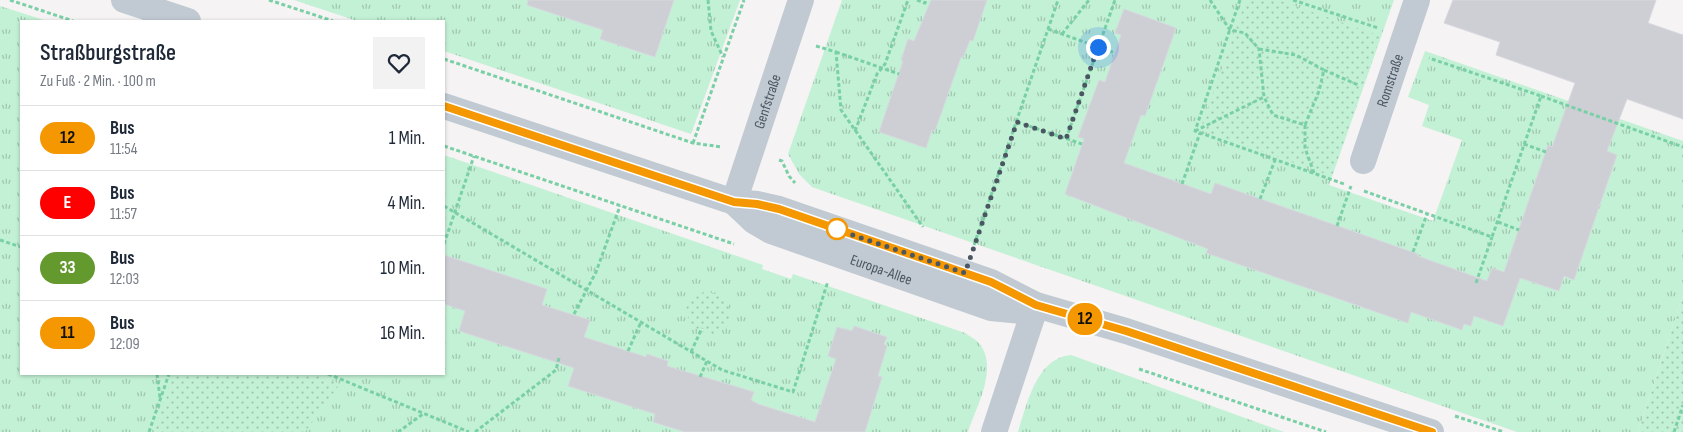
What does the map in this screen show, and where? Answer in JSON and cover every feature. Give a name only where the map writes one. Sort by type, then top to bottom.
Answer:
[{"type":"street","points":[[124,0],[185,20]]},
{"type":"street","name":"Genfstraße","points":[[734,202],[801,0]]},
{"type":"street","name":"Romstraße","points":[[1362,160],[1417,0]]},
{"type":"street","name":"Europa-Allee","points":[[445,106],[734,202],[757,204],[779,209],[991,282],[1036,305],[1126,331],[1432,432]]},
{"type":"street","name":"Europa-Allee","points":[[734,202],[754,220],[771,230],[982,305],[1005,311],[1022,311],[1036,305]]},
{"type":"street","points":[[994,432],[1036,305]]},
{"type":"path","points":[[10,0],[70,20]]},
{"type":"path","points":[[270,0],[329,20]]},
{"type":"path","points":[[708,0],[711,31],[724,57]]},
{"type":"path","points":[[693,143],[744,0]]},
{"type":"path","points":[[855,132],[908,0]]},
{"type":"path","points":[[917,0],[925,3],[926,0]]},
{"type":"path","points":[[965,273],[1058,0]]},
{"type":"path","points":[[1062,34],[1089,0]]},
{"type":"path","points":[[1066,139],[1115,0]]},
{"type":"path","points":[[1210,0],[1230,30],[1245,33],[1259,49],[1264,97],[1273,116],[1304,125]]},
{"type":"path","points":[[1048,29],[1115,53]]},
{"type":"path","points":[[789,36],[899,74]]},
{"type":"path","points":[[1259,49],[1296,55],[1363,88],[1385,94]]},
{"type":"path","points":[[836,52],[841,110],[925,229]]},
{"type":"path","points":[[1314,174],[1305,148],[1304,125],[1319,91],[1324,70]]},
{"type":"path","points":[[1541,96],[1683,147]]},
{"type":"path","points":[[1194,131],[1264,97]]},
{"type":"path","points":[[1017,122],[1082,144]]},
{"type":"path","points":[[1182,184],[1200,133]]},
{"type":"path","points":[[1524,144],[1546,152]]},
{"type":"path","points":[[445,241],[474,156]]},
{"type":"path","points":[[1260,199],[1276,160]]},
{"type":"path","points":[[1337,226],[1362,160]]},
{"type":"path","points":[[574,314],[596,272],[620,206]]},
{"type":"path","points":[[445,207],[722,370],[793,392],[830,276]]},
{"type":"path","points":[[1414,252],[1427,214]]},
{"type":"path","points":[[1498,222],[1520,230]]},
{"type":"path","points":[[1476,283],[1492,237]]},
{"type":"path","points":[[0,240],[20,247]]},
{"type":"path","points":[[628,351],[641,322]]},
{"type":"path","points":[[691,352],[702,328]]},
{"type":"path","points":[[475,432],[556,370],[559,358]]},
{"type":"path","points":[[700,377],[707,361]]},
{"type":"path","points":[[157,375],[160,400]]},
{"type":"path","points":[[149,432],[169,375]]},
{"type":"path","points":[[330,375],[469,432]]},
{"type":"path","points":[[1674,432],[1683,405]]},
{"type":"path","points":[[398,432],[423,413]]},
{"type":"green space","points":[[294,0],[740,0],[691,134],[445,51],[445,20],[354,20]]},
{"type":"green space","points":[[842,0],[1394,0],[1329,185],[1433,221],[1462,140],[1422,126],[1429,105],[1408,97],[1425,51],[1683,141],[1683,295],[1638,432],[1517,432],[812,187],[799,174],[788,154]]},
{"type":"green space","points":[[1246,0],[1278,0],[1381,36],[1332,176],[1200,130]]},
{"type":"green space","points":[[0,6],[44,20],[20,20],[20,375],[445,375],[445,155],[763,265],[762,269],[791,279],[793,274],[965,333],[978,342],[984,352],[987,363],[984,387],[968,432],[0,432]]},
{"type":"green space","points":[[706,290],[728,300],[731,324],[711,336],[689,325],[686,304]]},
{"type":"green space","points":[[1683,295],[1683,432],[1638,432]]},
{"type":"green space","points":[[1071,355],[1284,432],[1018,432],[1029,397],[1041,374],[1049,364],[1059,358]]},
{"type":"green space","points":[[173,375],[318,375],[340,384],[305,432],[154,432]]},
{"type":"building","points":[[528,0],[674,0],[655,57],[600,39],[603,30],[527,5]]},
{"type":"building","points":[[931,0],[987,0],[973,41],[970,40],[963,58],[961,57],[935,131],[932,130],[926,148],[879,132],[903,61],[901,60],[908,39],[914,41]]},
{"type":"building","points":[[1453,0],[1656,0],[1648,23],[1683,35],[1683,119],[1627,99],[1607,151],[1617,155],[1574,280],[1564,276],[1559,291],[1520,278],[1503,326],[1474,316],[1471,326],[1464,324],[1462,330],[1411,312],[1408,323],[1206,253],[1208,249],[1065,194],[1084,139],[1078,137],[1099,80],[1105,82],[1121,35],[1115,33],[1124,9],[1176,28],[1145,116],[1141,115],[1124,163],[1211,194],[1215,183],[1418,254],[1418,256],[1487,281],[1492,268],[1504,272],[1548,145],[1552,147],[1575,83],[1496,55],[1500,42],[1444,23]]},
{"type":"building","points":[[445,255],[547,289],[542,305],[590,320],[584,337],[646,357],[647,354],[668,361],[667,366],[754,392],[751,400],[758,404],[815,422],[836,359],[828,356],[837,327],[852,331],[854,326],[887,337],[884,344],[887,346],[878,376],[882,377],[865,432],[685,432],[653,422],[655,414],[568,386],[574,368],[459,331],[465,311],[445,304]]},
{"type":"bus line","name":"12","points":[[445,106],[734,202],[757,204],[779,209],[991,282],[1036,305],[1126,331],[1432,432]]},
{"type":"route","points":[[837,229],[832,228],[965,273],[1017,122],[1066,139],[1098,47]]}]
